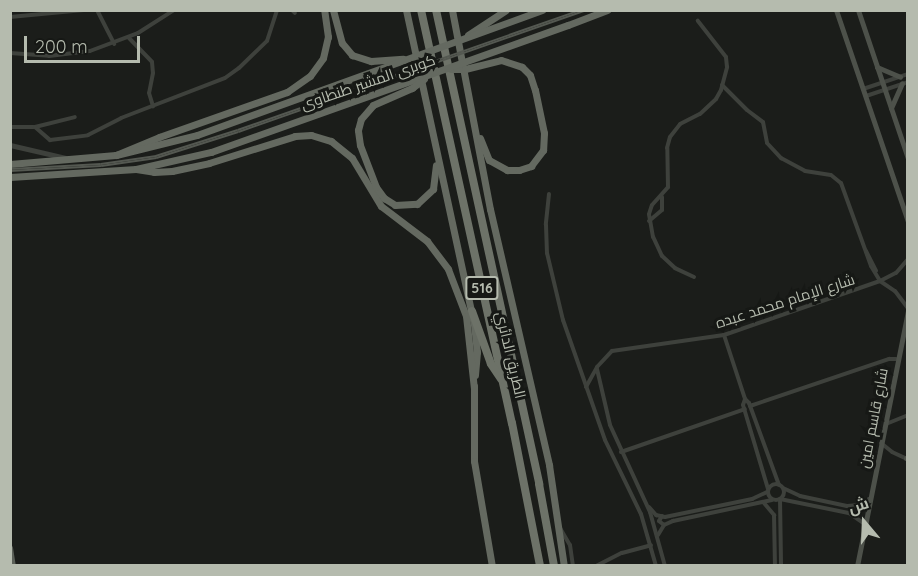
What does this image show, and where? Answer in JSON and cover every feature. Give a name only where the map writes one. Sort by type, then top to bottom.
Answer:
[{"type":"highway","points":[[10,164],[117,155],[170,133],[276,97],[297,87],[314,71],[325,53],[328,32],[324,10]]},
{"type":"highway","points":[[333,10],[342,43],[352,55],[367,61],[403,59]]},
{"type":"highway","name":"الطريق الدائري","points":[[406,10],[472,311],[477,345],[474,389],[474,461],[492,566]]},
{"type":"highway","name":"الطريق الدائري","points":[[421,10],[503,382],[540,566]]},
{"type":"highway","name":"الطريق الدائري","points":[[436,10],[554,566]]},
{"type":"highway","name":"الطريق الدائري","points":[[452,10],[501,261],[549,465],[564,566]]},
{"type":"highway","points":[[468,35],[506,10]]},
{"type":"highway","name":"كوبرى المشير طنطاوى","points":[[117,155],[197,135],[542,10]]},
{"type":"highway","name":"كوبرى المشير طنطاوى","points":[[136,169],[211,152],[607,10]]},
{"type":"highway","points":[[448,68],[465,69],[501,60],[522,67],[530,75],[535,90],[544,133],[543,150],[537,160],[523,169],[511,171],[499,168],[487,157],[473,121]]},
{"type":"highway","points":[[425,76],[412,88],[373,105],[361,119],[358,129],[360,145],[376,187],[388,201],[398,206],[414,205],[427,198],[437,177],[433,136]]},
{"type":"highway","points":[[10,177],[136,169],[154,172],[191,168],[295,136],[316,136],[336,144],[355,162],[381,206],[427,241],[448,269],[466,316],[474,389]]},
{"type":"highway","points":[[472,311],[489,359],[503,382]]},
{"type":"main road","points":[[836,10],[908,221]]},
{"type":"main road","points":[[858,10],[908,159]]},
{"type":"main road","points":[[877,67],[900,77]]},
{"type":"main road","points":[[891,110],[905,83]]},
{"type":"main road","name":"شارع قاسم امين","points":[[857,566],[896,359],[908,309]]},
{"type":"main road","points":[[10,548],[13,566]]},
{"type":"street","points":[[10,17],[84,10]]},
{"type":"street","points":[[97,10],[114,44]]},
{"type":"street","points":[[10,53],[67,55],[114,44],[129,38],[174,10]]},
{"type":"street","points":[[35,127],[50,140],[84,136],[220,80],[239,68],[269,39],[277,10]]},
{"type":"street","points":[[694,277],[675,268],[662,256],[650,221],[651,208],[662,197],[668,186],[668,144],[672,133],[680,124],[712,104],[720,93],[722,85],[727,60],[698,21]]},
{"type":"street","points":[[129,38],[152,62],[153,73],[149,93],[153,106]]},
{"type":"street","points":[[862,89],[908,74]]},
{"type":"street","points":[[865,96],[905,83]]},
{"type":"street","points":[[722,85],[747,110],[763,122],[767,143],[781,158],[800,169],[828,175],[839,181],[865,251],[880,281],[895,291],[908,309]]},
{"type":"street","points":[[10,127],[35,127],[75,117]]},
{"type":"street","points":[[10,145],[73,160]]},
{"type":"street","points":[[549,194],[546,225],[549,262],[563,320],[605,440],[638,506],[656,566]]},
{"type":"street","points":[[650,221],[662,210],[662,197]]},
{"type":"street","name":"شارع الإمام محمد عبده","points":[[586,387],[607,354],[617,349],[724,335],[880,281],[897,273],[908,259]]},
{"type":"street","points":[[724,335],[745,399],[750,406],[781,486],[781,566]]},
{"type":"street","points":[[750,406],[889,358],[896,359]]},
{"type":"street","points":[[597,367],[606,414],[621,452],[647,505],[658,536],[664,565]]},
{"type":"street","points":[[745,399],[745,409],[772,500]]},
{"type":"street","points":[[621,452],[745,409]]},
{"type":"street","points":[[597,417],[606,414]]},
{"type":"street","points":[[883,426],[908,415]]},
{"type":"street","points":[[880,443],[907,458]]},
{"type":"street","points":[[647,505],[662,516],[752,499],[774,484],[800,496],[847,506],[859,505],[869,499]]},
{"type":"street","points":[[658,536],[664,525],[780,499],[846,513],[864,525]]},
{"type":"street","points":[[763,502],[771,508],[775,517],[775,566]]},
{"type":"street","points":[[662,516],[660,522],[664,525]]},
{"type":"street","points":[[557,525],[570,545],[573,566]]},
{"type":"street","points":[[596,566],[622,553],[651,545]]},
{"type":"railway","points":[[10,170],[101,165],[156,157],[238,131],[583,10]]}]
